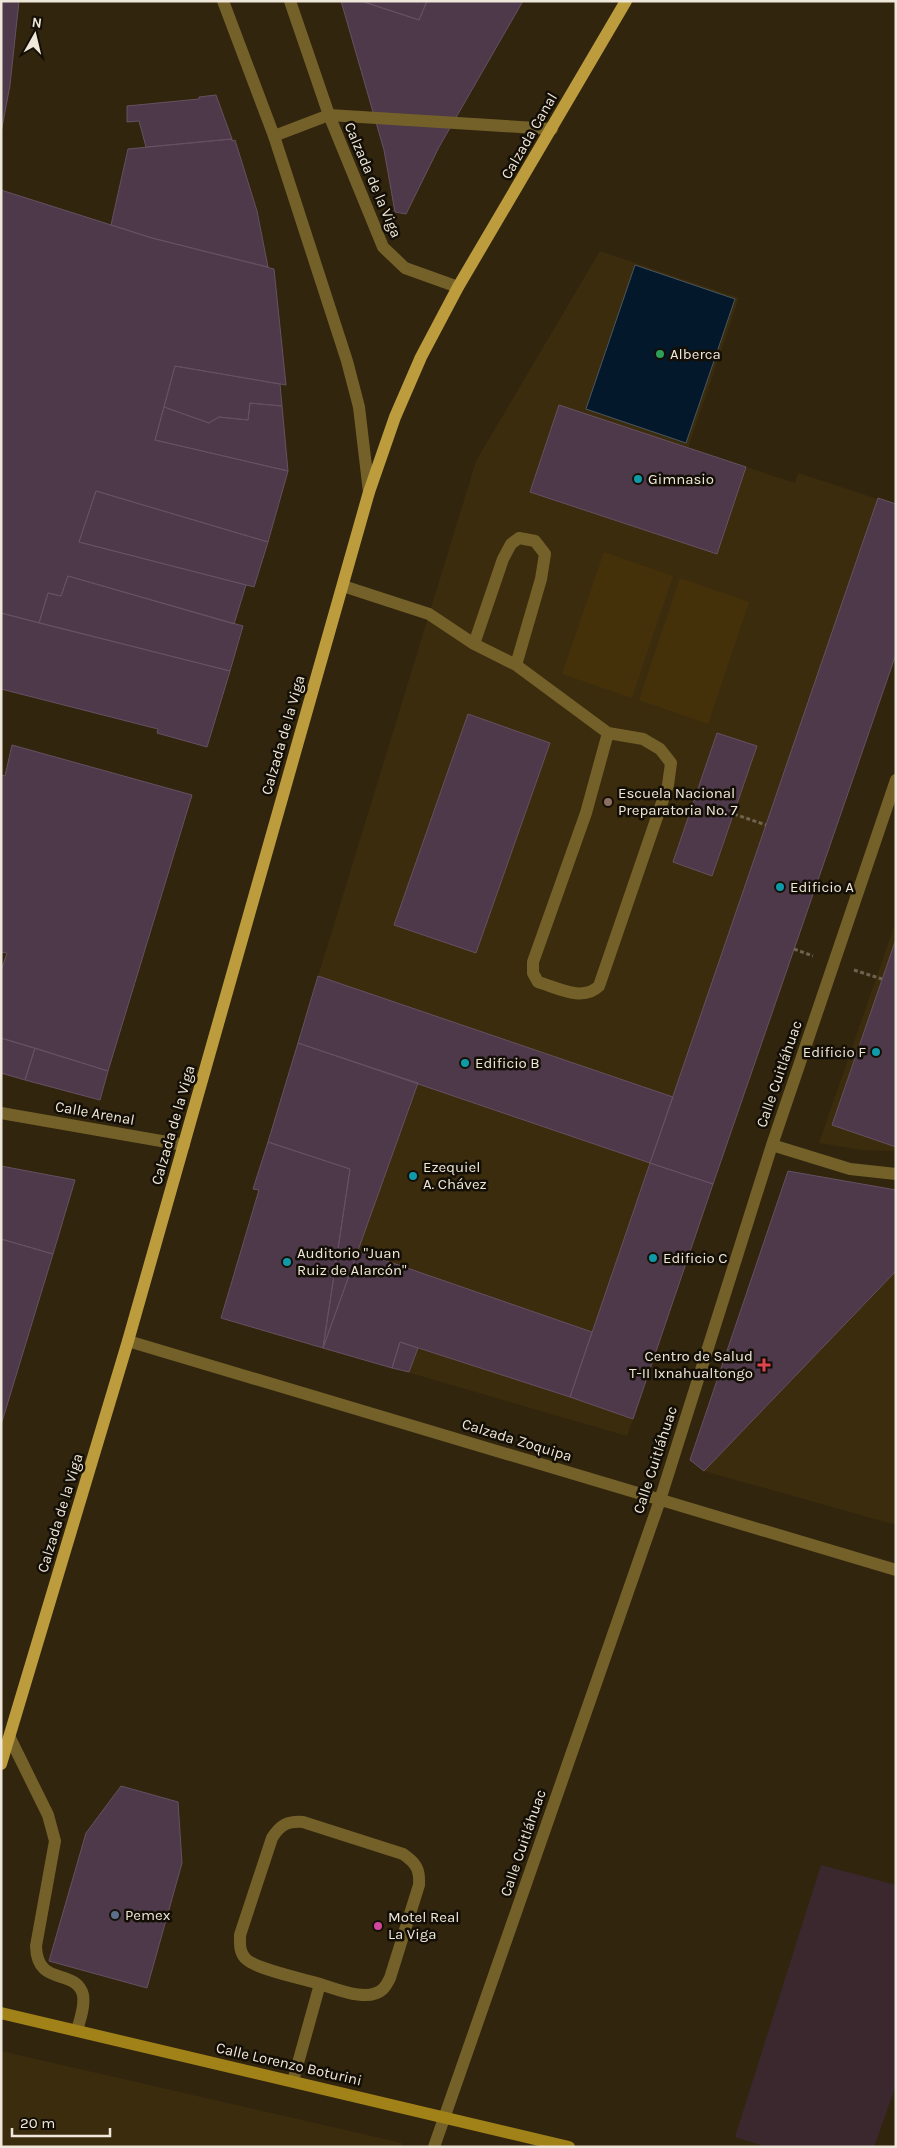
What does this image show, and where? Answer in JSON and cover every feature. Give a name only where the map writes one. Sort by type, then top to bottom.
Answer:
[{"type":"main road","name":"Calzada Canal","points":[[458,288],[626,1]]},
{"type":"main road","name":"Calzada de la Viga","points":[[1,1764],[128,1341],[369,492],[395,417],[418,365],[458,288]]},
{"type":"main road","name":"Calle Lorenzo Boturini","points":[[1,2012],[570,2147]]},
{"type":"street","name":"Calzada de la Viga","points":[[223,1],[274,136],[347,361],[359,407],[369,492]]},
{"type":"street","name":"Calzada de la Viga","points":[[290,1],[329,115],[382,247],[405,268],[458,288]]},
{"type":"street","points":[[274,136],[329,115],[552,129]]},
{"type":"street","points":[[474,644],[503,559],[510,544],[519,538],[535,541],[545,554],[541,579],[516,664]]},
{"type":"street","points":[[343,586],[429,614],[474,644],[516,664],[608,733],[643,740],[660,749],[670,763],[668,785],[599,986],[592,992],[582,995],[538,982],[533,973],[533,962],[586,813],[608,733]]},
{"type":"street","name":"Calle Cuitláhuac","points":[[434,2147],[660,1500],[772,1145],[896,780]]},
{"type":"street","name":"Calle Arenal","points":[[1,1114],[184,1144]]},
{"type":"street","points":[[772,1145],[850,1169],[896,1174]]},
{"type":"street","name":"Calzada Zoquipa","points":[[128,1341],[896,1570]]},
{"type":"street","points":[[10,1738],[48,1815],[55,1841],[36,1946],[36,1958],[43,1969],[76,1984],[83,1995],[77,2030]]},
{"type":"street","points":[[290,1822],[302,1822],[403,1854],[414,1861],[420,1872],[419,1885],[396,1960],[390,1978],[383,1989],[373,1994],[361,1994],[320,1984],[256,1966],[245,1959],[240,1948],[240,1935],[272,1838],[279,1827],[290,1822]]},
{"type":"street","points":[[293,2081],[320,1984]]},
{"type":"path","points":[[734,814],[766,825]]},
{"type":"shaded area","name":"Escuela Nacional Preparatoria No. 7","points":[[600,251],[739,298],[688,448],[795,483],[798,473],[896,505],[896,654],[627,1436],[221,1318],[259,1190],[253,1189],[476,461]]},
{"type":"shaded area","points":[[604,552],[673,576],[632,698],[562,674]]},
{"type":"shaded area","points":[[680,578],[749,602],[708,724],[639,700]]},
{"type":"shaded area","name":"Edificio F","points":[[896,921],[896,1151],[862,1150],[819,1143]]},
{"type":"shaded area","points":[[896,1271],[896,1525],[704,1471]]},
{"type":"shaded area","points":[[821,1865],[896,1885],[896,2085],[874,2147],[767,2147],[735,2137]]},
{"type":"shaded area","points":[[1,2051],[402,2143],[401,2147],[1,2147]]},
{"type":"water","name":"Alberca","points":[[635,265],[735,299],[686,443],[586,409]]},
{"type":"building","points":[[1,1],[19,1],[10,85],[1,133]]},
{"type":"building","points":[[341,1],[361,1],[419,20],[427,1],[523,1],[439,147],[406,214],[395,212],[384,150]]},
{"type":"building","points":[[361,1],[427,1],[419,20]]},
{"type":"building","points":[[216,95],[232,139],[146,147],[139,121],[127,122],[127,106],[199,99],[199,97]]},
{"type":"building","points":[[232,139],[232,141],[235,140],[257,211],[268,267],[152,238],[111,225],[128,149]]},
{"type":"building","points":[[1,190],[152,238],[274,269],[286,385],[175,366],[155,440],[288,471],[268,542],[96,491],[79,542],[246,585],[234,624],[68,576],[61,596],[48,593],[39,623],[1,613]]},
{"type":"building","points":[[175,366],[280,384],[282,406],[250,403],[248,420],[219,417],[209,423],[164,407]]},
{"type":"building","points":[[250,403],[282,406],[288,471],[155,440],[164,407],[209,423],[219,417],[248,420]]},
{"type":"building","name":"Gimnasio","points":[[559,405],[746,467],[717,554],[530,492]]},
{"type":"building","points":[[96,491],[268,542],[254,587],[79,542]]},
{"type":"building","name":"Edificio A","points":[[878,498],[896,504],[896,654],[713,1184],[650,1163]]},
{"type":"building","points":[[68,576],[243,626],[230,671],[39,623],[48,593],[61,596]]},
{"type":"building","points":[[1,613],[230,671],[207,747],[157,733],[158,729],[1,689]]},
{"type":"building","points":[[468,714],[550,743],[476,953],[394,925]]},
{"type":"building","points":[[717,733],[757,746],[712,876],[673,862]]},
{"type":"building","points":[[12,745],[192,795],[108,1071],[1,1038],[1,971],[7,953],[1,952],[1,775],[5,776]]},
{"type":"building","name":"Edificio F","points":[[896,939],[896,1147],[832,1125]]},
{"type":"building","name":"Edificio B","points":[[318,976],[673,1097],[650,1163],[298,1043]]},
{"type":"building","points":[[1,1038],[35,1048],[25,1080],[1,1073]]},
{"type":"building","points":[[298,1043],[418,1083],[323,1348],[350,1169],[268,1142]]},
{"type":"building","points":[[35,1048],[108,1071],[100,1100],[25,1080]]},
{"type":"building","name":"Auditorio \"Juan Ruiz de Alarcón\"","points":[[268,1142],[350,1169],[323,1348],[221,1318],[259,1190],[253,1189]]},
{"type":"building","name":"Edificio C","points":[[650,1163],[713,1184],[633,1419],[570,1397]]},
{"type":"building","points":[[1,1166],[75,1180],[53,1254],[1,1239]]},
{"type":"building","name":"Centro de Salud T-II Ixnahualtongo","points":[[788,1171],[896,1190],[896,1271],[704,1471],[690,1460]]},
{"type":"building","points":[[1,1239],[53,1254],[1,1425]]},
{"type":"building","points":[[358,1251],[592,1332],[570,1397],[400,1342],[392,1368],[323,1348]]},
{"type":"building","points":[[400,1342],[418,1348],[409,1372],[392,1368]]},
{"type":"building","name":"Pemex","points":[[121,1786],[178,1802],[182,1863],[147,1988],[49,1961],[86,1833]]},
{"type":"place","name":"Alberca","points":[[660,354]]},
{"type":"place","name":"Gimnasio","points":[[638,479]]},
{"type":"place","name":"Escuela Nacional Preparatoria No. 7","points":[[608,802]]},
{"type":"place","name":"Edificio A","points":[[780,887]]},
{"type":"place","name":"Edificio F","points":[[876,1052]]},
{"type":"place","name":"Edificio B","points":[[465,1063]]},
{"type":"place","name":"Ezequiel A. Chávez","points":[[413,1176]]},
{"type":"place","name":"Edificio C","points":[[653,1258]]},
{"type":"place","name":"Auditorio \"Juan Ruiz de Alarcón\"","points":[[287,1262]]},
{"type":"place","name":"Centro de Salud T-II Ixnahualtongo","points":[[764,1365]]},
{"type":"place","name":"Pemex","points":[[115,1915]]},
{"type":"place","name":"Motel Real La Viga","points":[[378,1926]]}]
